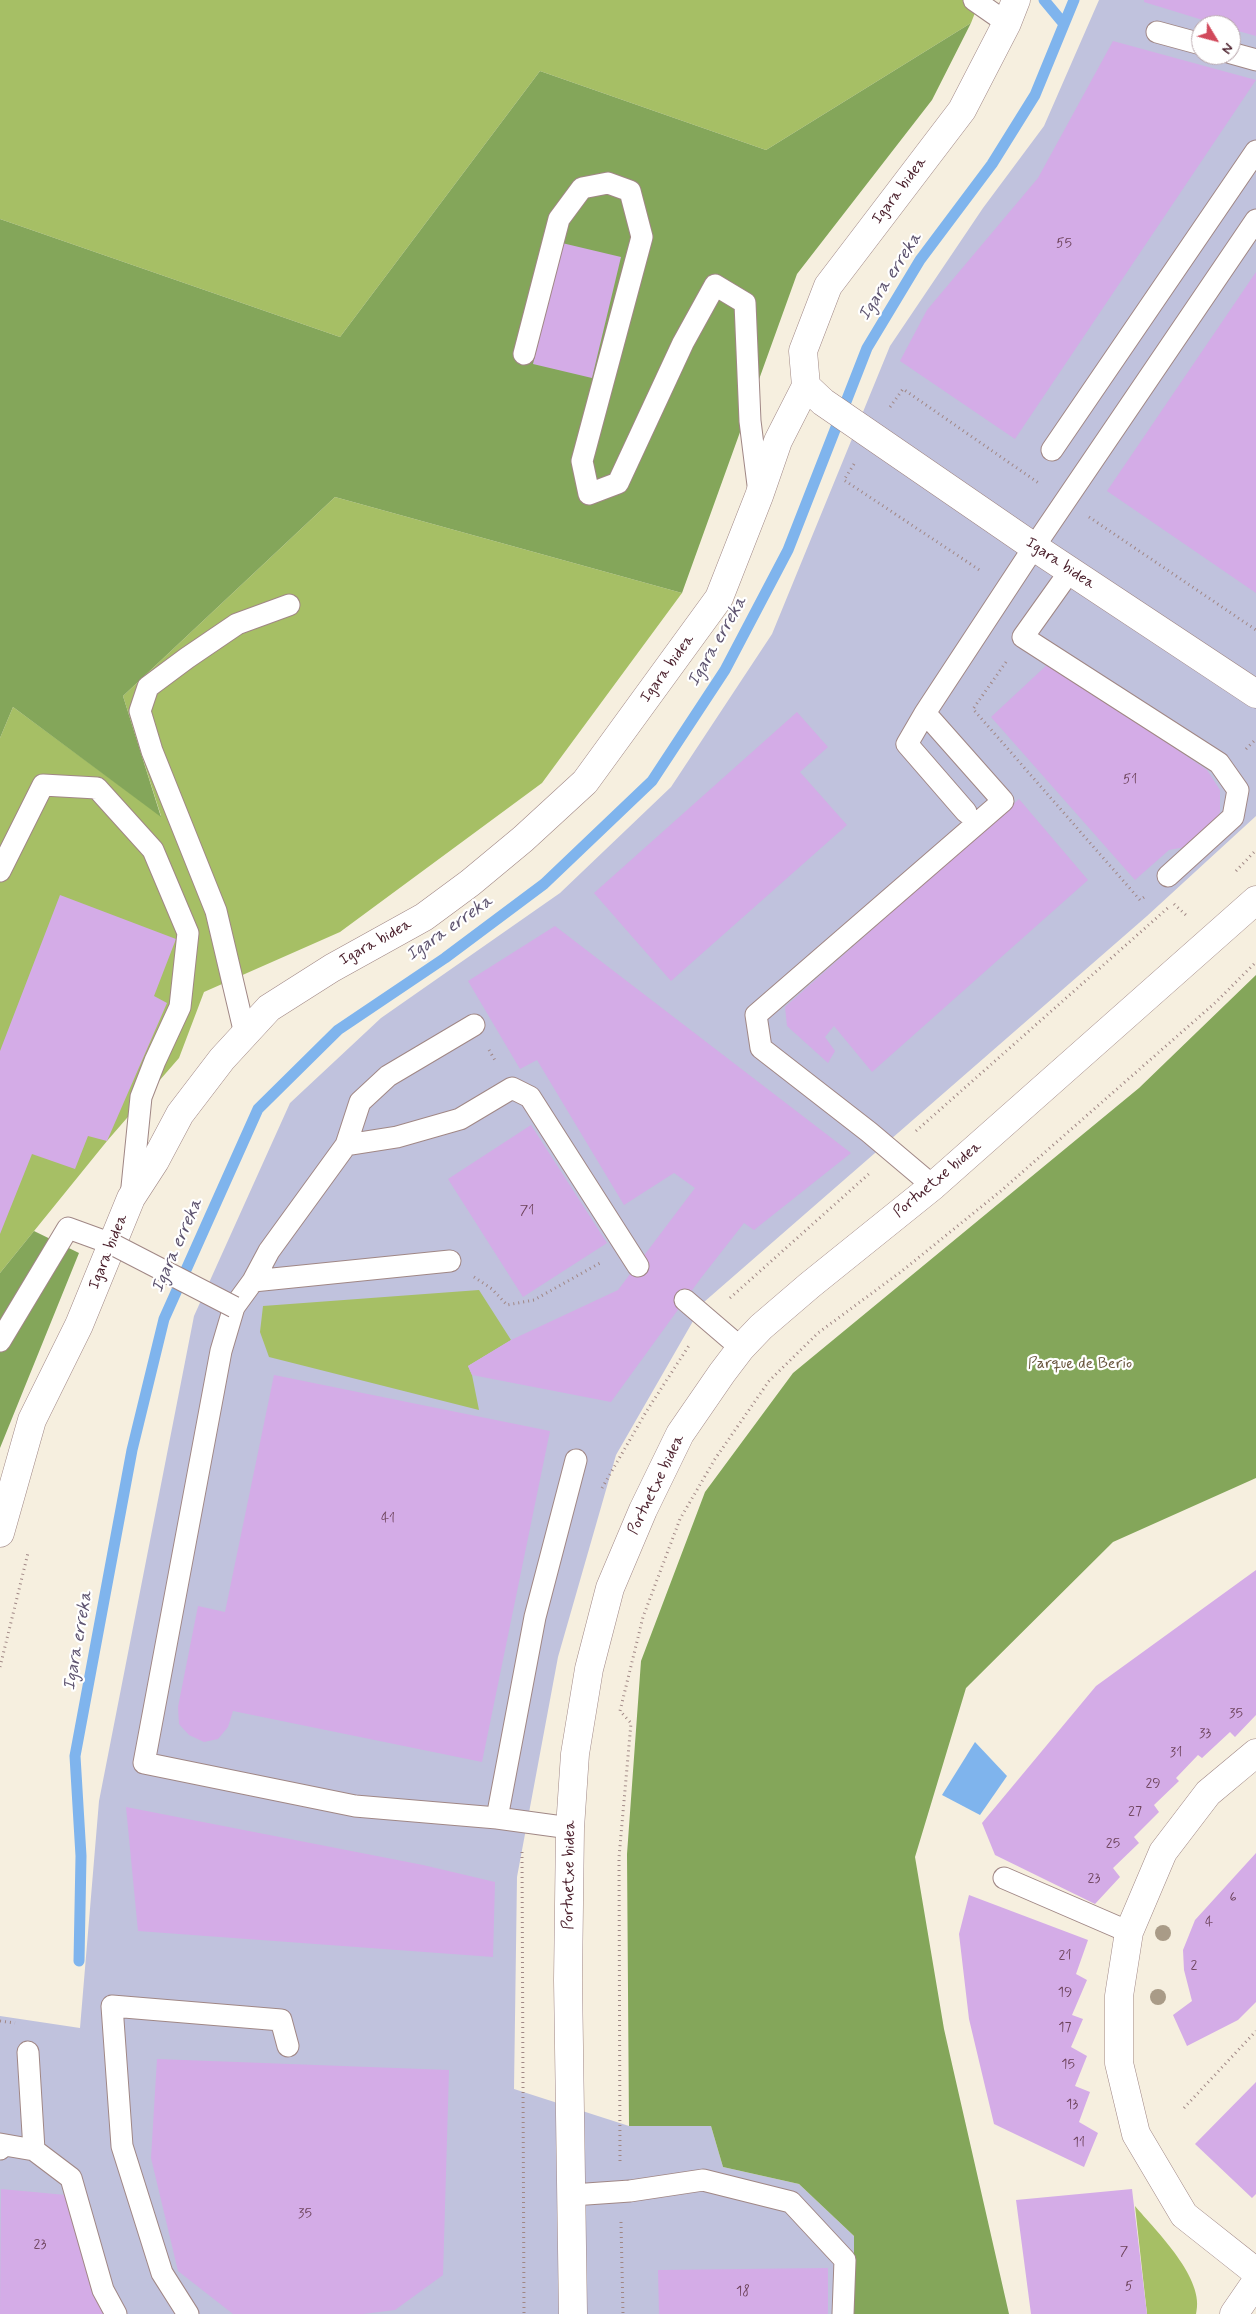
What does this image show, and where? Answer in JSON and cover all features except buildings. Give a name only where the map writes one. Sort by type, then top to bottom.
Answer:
[{"type":"street","name":"Igara bidea","points":[[1011,11],[962,110],[828,286],[803,352],[815,394],[866,432],[1034,547],[1256,694]]},
{"type":"street","name":"Igara bidea","points":[[0,1533],[32,1420],[79,1325],[131,1198],[155,1161],[180,1114],[222,1059],[269,1008],[332,968],[424,917],[470,883],[523,839],[585,782],[719,598],[759,496],[778,441],[815,394]]},
{"type":"street","name":"Portuetxe bidea","points":[[573,2314],[568,1980],[570,1828],[575,1754],[588,1669],[610,1588],[643,1510],[680,1434],[741,1348],[761,1327],[933,1186],[1256,900]]},
{"type":"street","points":[[1256,1753],[1208,1793],[1163,1852],[1129,1932],[1119,1996],[1119,2063],[1136,2134],[1184,2215],[1256,2272]]},
{"type":"street","points":[[1234,2314],[1256,2282]]},
{"type":"lane","points":[[974,0],[1011,11]]},
{"type":"lane","points":[[1156,32],[1191,41]]},
{"type":"lane","points":[[1241,56],[1256,60]]},
{"type":"lane","points":[[1052,450],[1256,151]]},
{"type":"lane","points":[[524,354],[559,219],[582,188],[608,182],[630,191],[642,237],[582,461],[589,494],[618,483],[683,343],[715,285],[745,304],[750,421],[759,496]]},
{"type":"lane","points":[[966,812],[907,744],[925,713],[1034,547],[1256,220]]},
{"type":"lane","points":[[1070,571],[1023,637],[1219,763],[1238,790],[1233,817],[1168,876]]},
{"type":"lane","points":[[245,1034],[216,911],[152,751],[140,711],[148,687],[187,658],[237,624],[289,605]]},
{"type":"lane","points":[[925,713],[1003,801],[756,1015],[761,1048],[933,1186]]},
{"type":"lane","points":[[0,871],[43,786],[98,788],[153,850],[188,933],[180,1007],[141,1097],[131,1198]]},
{"type":"lane","points":[[474,1025],[388,1076],[360,1102],[346,1145],[269,1251],[253,1281],[234,1306],[221,1351],[144,1763],[356,1806],[497,1818],[570,1828]]},
{"type":"lane","points":[[346,1145],[397,1137],[460,1119],[512,1088],[530,1098],[632,1257]]},
{"type":"lane","points":[[0,1341],[68,1228],[112,1244],[234,1306]]},
{"type":"lane","points":[[253,1281],[450,1261]]},
{"type":"lane","points":[[685,1300],[706,1320],[741,1348]]},
{"type":"lane","points":[[497,1818],[535,1616],[576,1460]]},
{"type":"lane","points":[[1004,1878],[1129,1932]]},
{"type":"lane","points":[[188,2314],[162,2273],[122,2146],[112,2006],[281,2020],[288,2046]]},
{"type":"lane","points":[[28,2052],[34,2150]]},
{"type":"lane","points":[[0,2149],[0,2144],[34,2150],[71,2178],[103,2290],[116,2314]]},
{"type":"lane","points":[[572,2195],[703,2180],[791,2202],[845,2260],[843,2314]]},
{"type":"path","points":[[1023,637],[973,709],[1140,900],[1168,876]]},
{"type":"path","points":[[1234,873],[1256,850]]},
{"type":"path","points":[[598,1494],[646,1412],[706,1320],[1173,903],[1190,919],[1196,912]]},
{"type":"path","points":[[623,2314],[620,2191],[619,1857],[631,1722],[620,1711],[644,1617],[680,1519],[715,1459],[769,1381],[818,1333],[902,1270],[1002,1190],[1216,1002],[1256,962]]},
{"type":"path","points":[[474,1025],[512,1088]]},
{"type":"path","points":[[450,1261],[492,1289],[507,1305],[534,1300],[632,1257]]},
{"type":"path","points":[[0,1668],[29,1548]]},
{"type":"path","points":[[522,1822],[524,2314]]},
{"type":"path","points":[[1184,2108],[1256,2031]]},
{"type":"shaded area","points":[[1099,0],[1256,0],[1256,816],[1147,916],[704,1302],[616,1455],[558,1657],[517,1877],[514,2089],[629,2126],[711,2126],[723,2167],[799,2184],[854,2236],[854,2314],[0,2314],[0,2016],[80,2028],[99,1801],[194,1316],[290,1103],[381,1018],[560,893],[671,787],[772,634],[890,346],[983,208],[1044,126]]},
{"type":"green space","points":[[0,0],[980,0],[971,23],[766,150],[540,71],[340,337],[0,219]]},
{"type":"green space","points":[[971,23],[932,100],[797,274],[682,593],[335,497],[123,696],[161,817],[13,707],[0,738],[0,219],[340,337],[540,71],[766,150]]},
{"type":"green space","points":[[335,497],[682,593],[542,783],[340,932],[204,992],[179,1058],[107,1141],[0,1273],[0,738],[13,707],[161,816],[123,696]]},
{"type":"green space","name":"Parque de Berio","points":[[1256,975],[1256,1478],[1113,1542],[966,1688],[915,1857],[944,2029],[1009,2314],[854,2314],[854,2236],[799,2184],[723,2167],[711,2126],[629,2126],[627,1854],[641,1661],[705,1492],[793,1373],[1139,1088]]},
{"type":"green space","points":[[34,1231],[79,1253],[0,1448],[0,1273]]},
{"type":"green space","points":[[479,1290],[511,1340],[468,1366],[472,1375],[479,1410],[269,1357],[260,1332],[263,1306]]},
{"type":"green space","points":[[1135,2206],[1166,2242],[1187,2271],[1194,2286],[1197,2300],[1196,2314],[1147,2314]]},
{"type":"water","points":[[975,1742],[1007,1776],[980,1815],[942,1795]]},
{"type":"waterway","points":[[1044,0],[1064,24]]},
{"type":"waterway","name":"Igara erreka","points":[[79,1961],[81,1856],[75,1756],[132,1450],[164,1319],[258,1109],[338,1030],[445,958],[544,884],[652,781],[725,670],[788,550],[867,348],[920,260],[992,164],[1035,95],[1074,0]]}]
